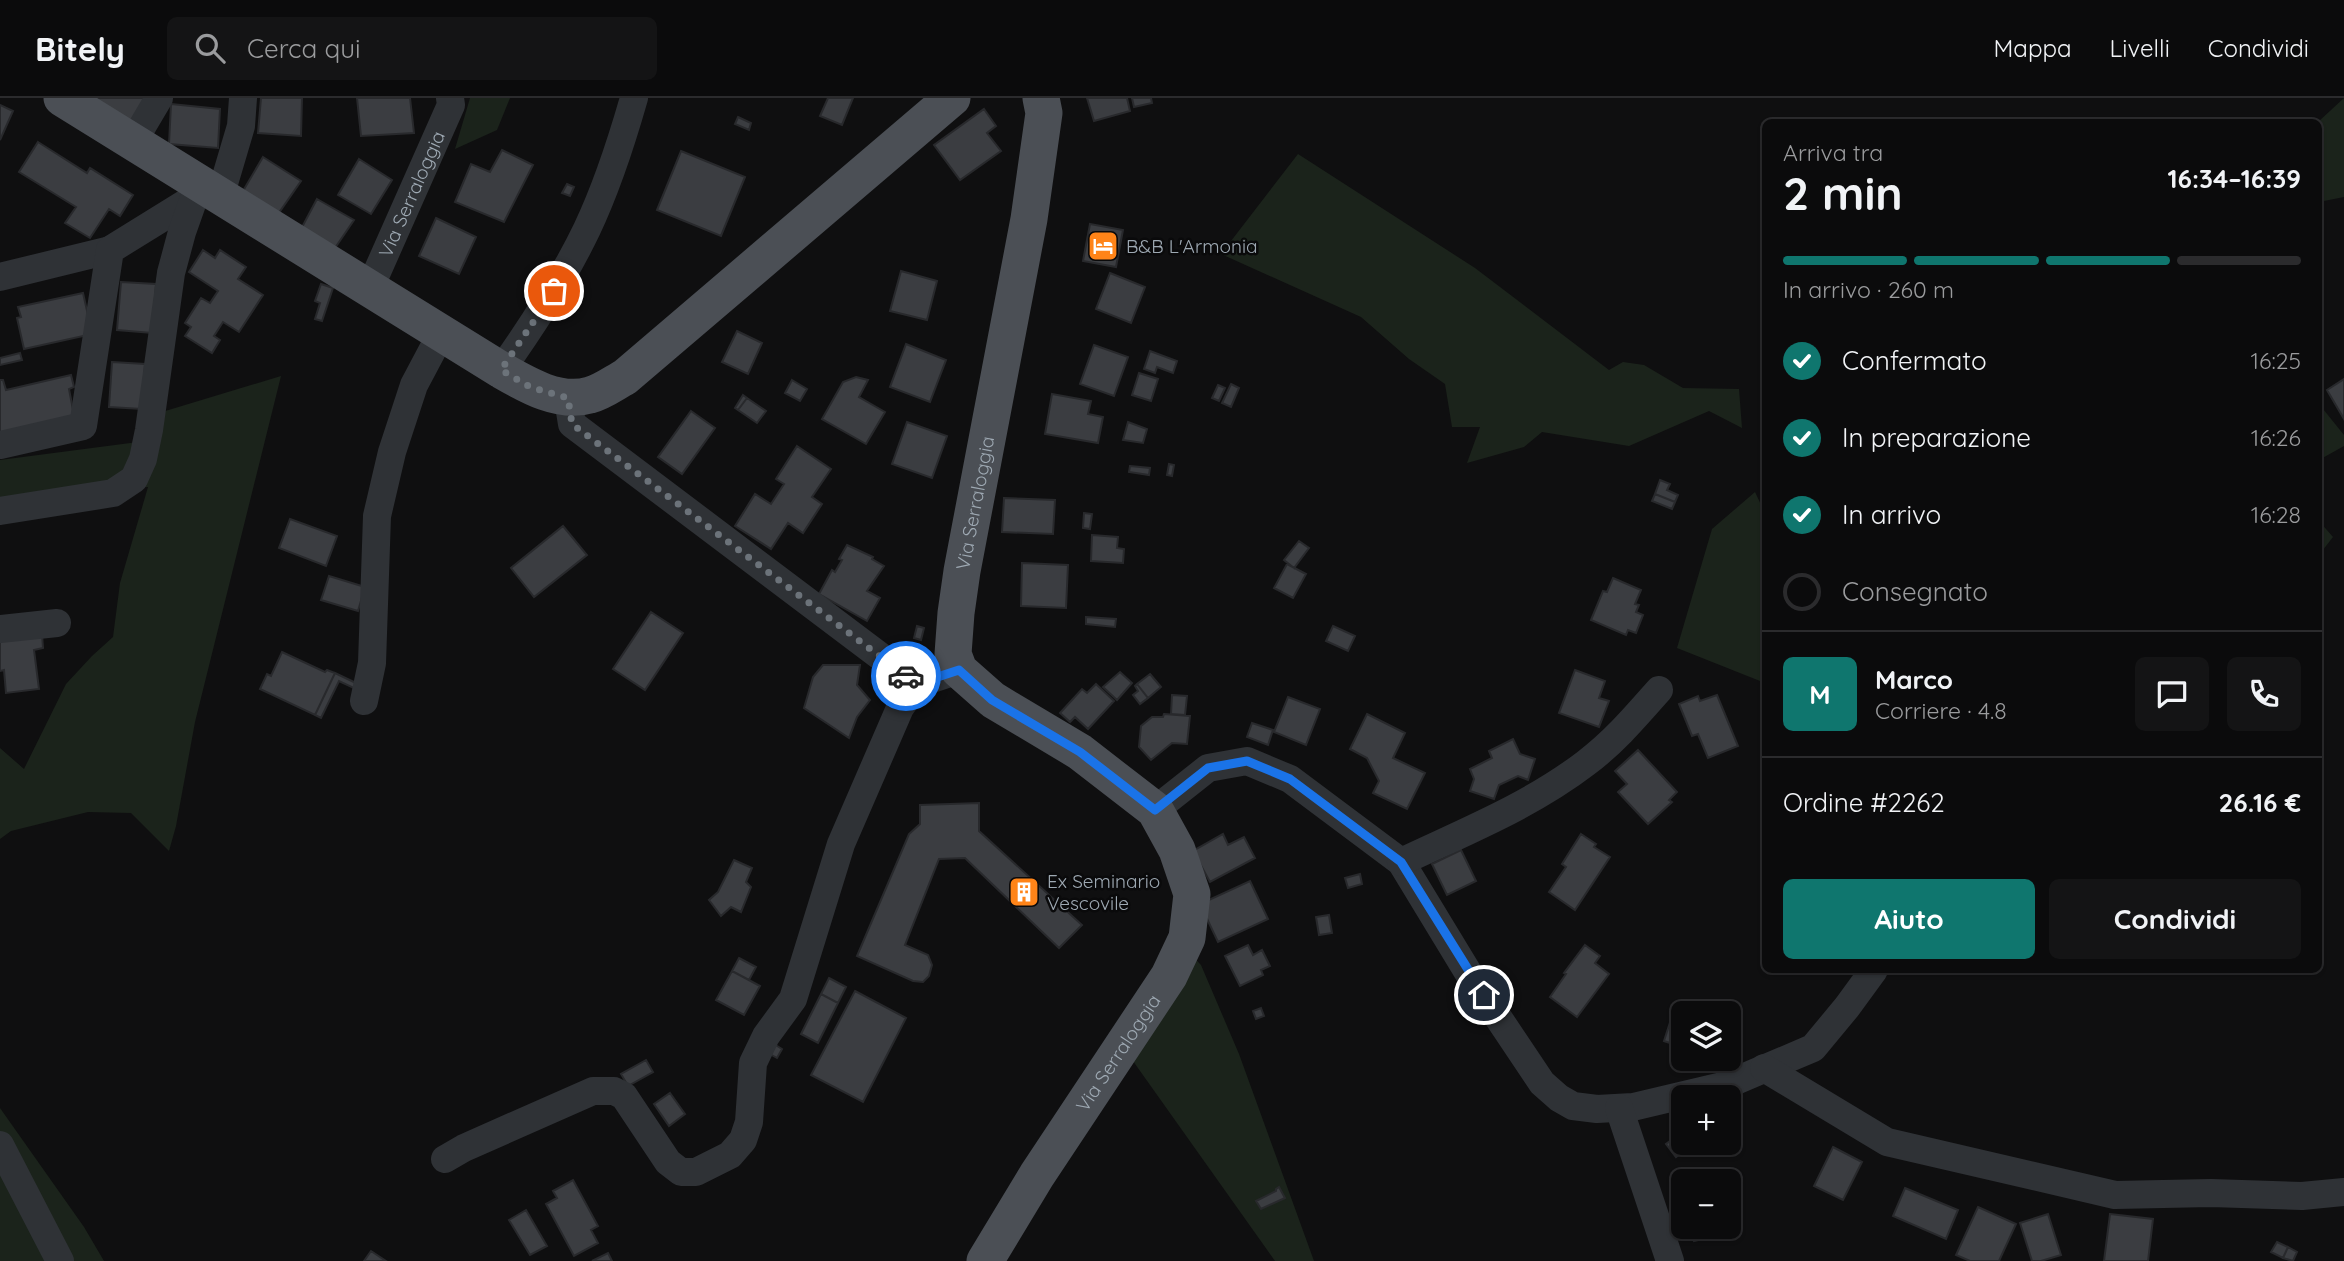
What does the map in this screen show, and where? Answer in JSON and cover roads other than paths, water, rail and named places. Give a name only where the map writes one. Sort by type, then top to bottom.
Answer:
[{"type":"main road","points":[[67,99],[206,193],[501,370],[530,387],[568,398],[592,395],[625,377],[952,98]]},
{"type":"main road","name":"Via Serraloggia","points":[[985,1261],[1037,1175],[1169,976],[1188,938],[1192,894],[1177,850],[1155,810],[1080,752],[992,700],[959,670],[953,654],[962,570],[1029,219],[1044,113],[1041,98]]},
{"type":"street","points":[[133,142],[159,98]]},
{"type":"street","points":[[0,511],[113,493],[134,480],[144,459],[171,273],[206,193],[241,127],[243,98]]},
{"type":"street","name":"Via Serraloggia","points":[[369,290],[451,105],[450,98]]},
{"type":"street","points":[[501,370],[554,291],[588,228],[634,98]]},
{"type":"street","points":[[0,277],[110,250],[206,193]]},
{"type":"street","points":[[0,445],[83,426],[110,250]]},
{"type":"street","points":[[364,701],[372,663],[377,516],[392,452],[414,385],[441,334]]},
{"type":"street","points":[[568,398],[572,424],[916,684]]},
{"type":"street","points":[[0,629],[57,623]]},
{"type":"street","points":[[445,1159],[593,1091],[614,1091],[624,1096],[668,1162],[681,1172],[696,1172],[730,1155],[743,1140],[749,1122],[753,1063],[766,1036],[793,999],[841,844],[900,708],[916,684],[959,670]]},
{"type":"street","points":[[1401,862],[1521,806],[1586,763],[1628,726],[1659,690]]},
{"type":"street","points":[[1155,810],[1208,768],[1247,761],[1290,779],[1401,862],[1469,974],[1542,1083],[1573,1106],[1597,1109],[1633,1107],[1726,1085],[1813,1048],[1872,973]]},
{"type":"street","points":[[1765,1068],[1887,1142],[2115,1195],[2211,1193],[2302,1196],[2344,1192]]},
{"type":"street","points":[[1619,1108],[1670,1261]]},
{"type":"street","points":[[0,1145],[60,1261]]},
{"type":"place","name":"B&B L'Armonia","points":[[1103,246]]},
{"type":"place","name":"Ex Seminario Vescovile","points":[[1024,892]]}]
